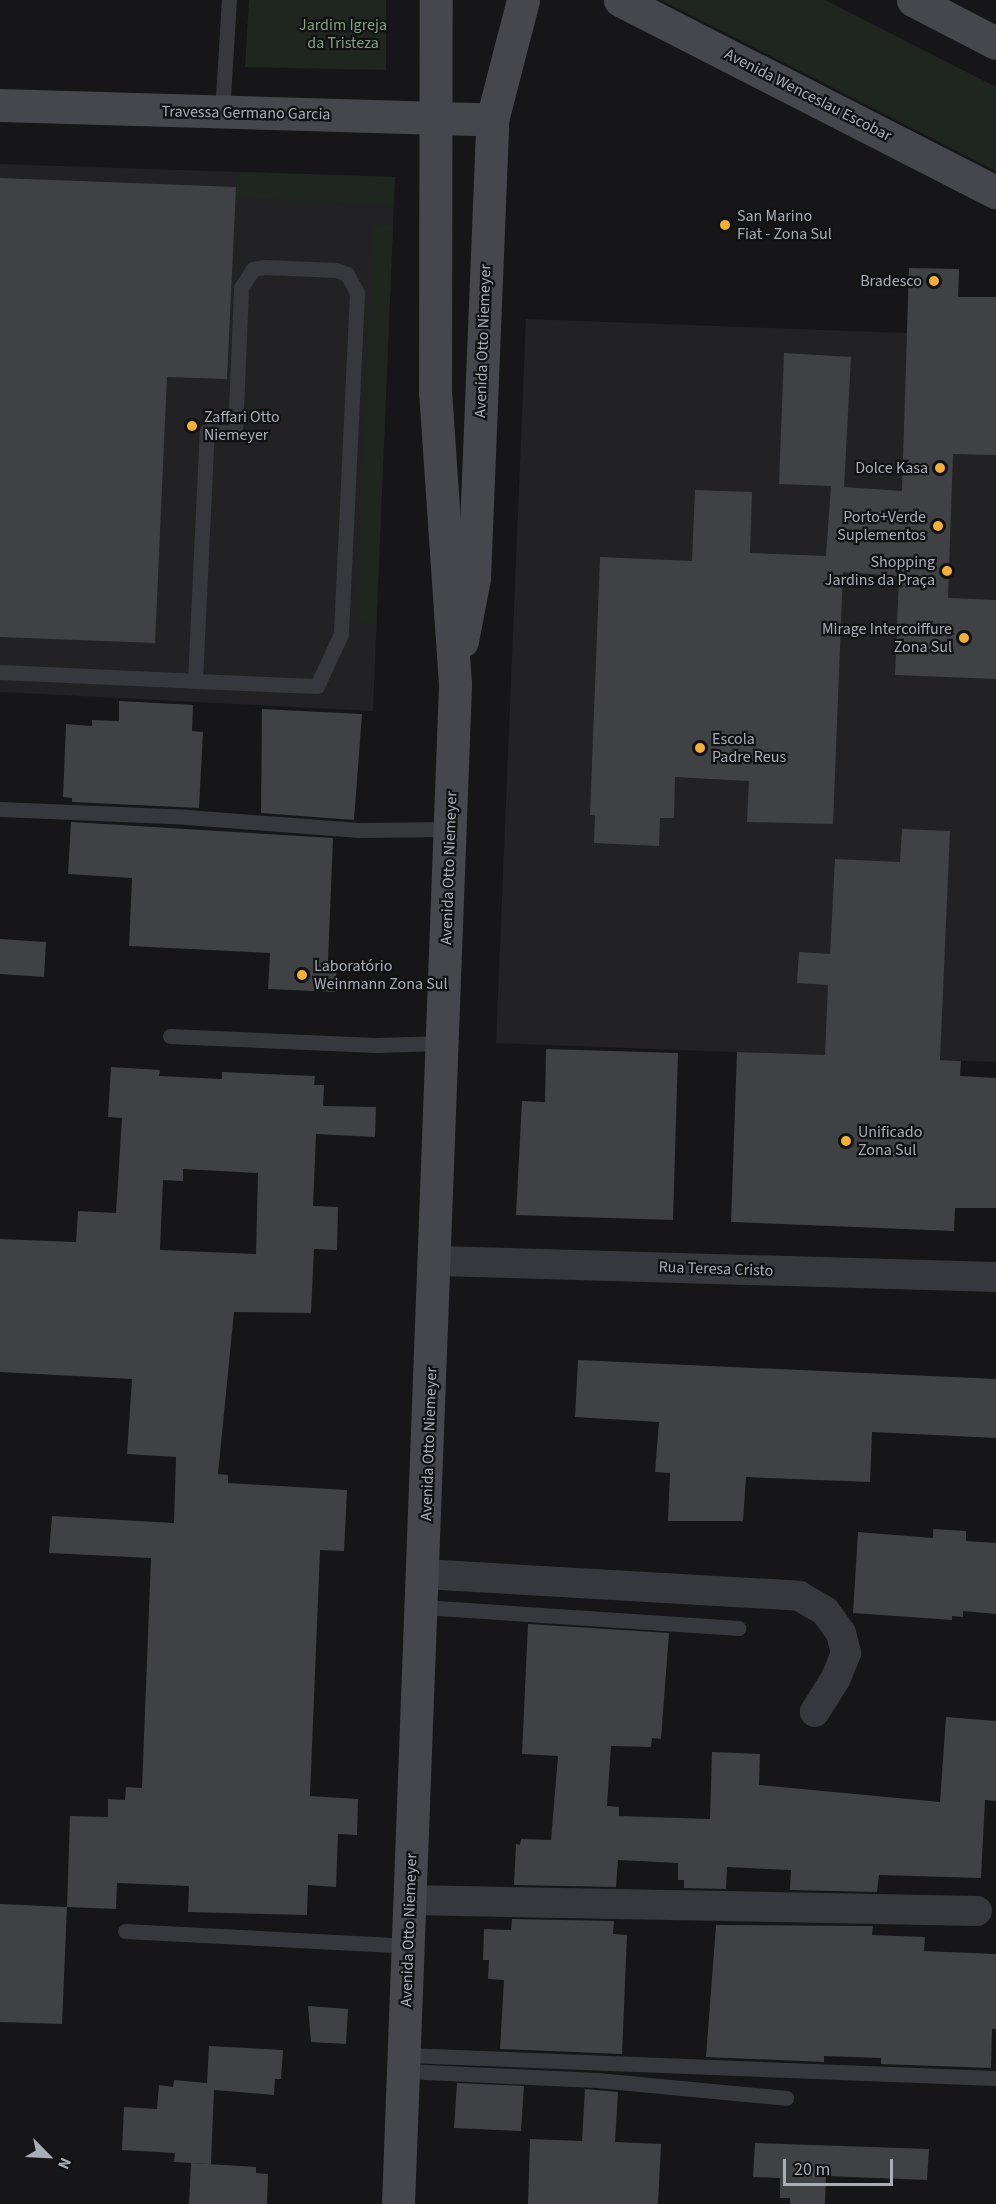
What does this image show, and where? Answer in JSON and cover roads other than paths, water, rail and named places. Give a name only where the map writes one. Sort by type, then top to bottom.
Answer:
[{"type":"main road","name":"Avenida Otto Niemeyer","points":[[398,2204],[436,1261],[455,684],[435,392],[436,0]]},
{"type":"main road","name":"Avenida Otto Niemeyer","points":[[455,684],[474,578],[492,120],[523,0]]},
{"type":"main road","name":"Avenida Wenceslau Escobar","points":[[620,0],[996,192]]},
{"type":"main road","points":[[913,0],[996,43]]},
{"type":"main road","name":"Travessa Germano Garcia","points":[[0,105],[435,116],[492,120]]},
{"type":"street","name":"Rua Teresa Cristo","points":[[436,1261],[996,1277]]},
{"type":"street","points":[[423,1574],[799,1596],[825,1611],[841,1633],[846,1653],[837,1678],[815,1712]]},
{"type":"street","points":[[410,1900],[977,1911]]},
{"type":"lane","points":[[222,112],[229,0]]},
{"type":"lane","points":[[0,672],[195,681],[317,686],[341,634],[357,293],[347,274],[264,267],[245,277],[235,433],[207,432],[195,681]]},
{"type":"lane","points":[[0,809],[187,816],[359,830],[450,830]]},
{"type":"lane","points":[[170,1036],[376,1045],[443,1043]]},
{"type":"lane","points":[[422,1607],[738,1628]]},
{"type":"lane","points":[[125,1931],[409,1947]]},
{"type":"lane","points":[[404,2063],[996,2078]]},
{"type":"lane","points":[[404,2063],[786,2098]]},
{"type":"place","name":"San Marino Fiat - Zona Sul","points":[[725,225]]},
{"type":"place","name":"Bradesco","points":[[934,281]]},
{"type":"place","name":"Zaffari Otto Niemeyer","points":[[192,426]]},
{"type":"place","name":"Dolce Kasa","points":[[940,468]]},
{"type":"place","name":"Porto+Verde Suplementos","points":[[938,526]]},
{"type":"place","name":"Shopping Jardins da Praça","points":[[947,571]]},
{"type":"place","name":"Mirage Intercoiffure Zona Sul","points":[[964,638]]},
{"type":"place","name":"Escola Padre Reus","points":[[700,748]]},
{"type":"place","name":"Laboratório Weinmann Zona Sul","points":[[302,975]]},
{"type":"place","name":"Unificado Zona Sul","points":[[846,1141]]},
{"type":"park label","name":"Jardim Igreja da Tristeza","points":[[343,34]]}]
